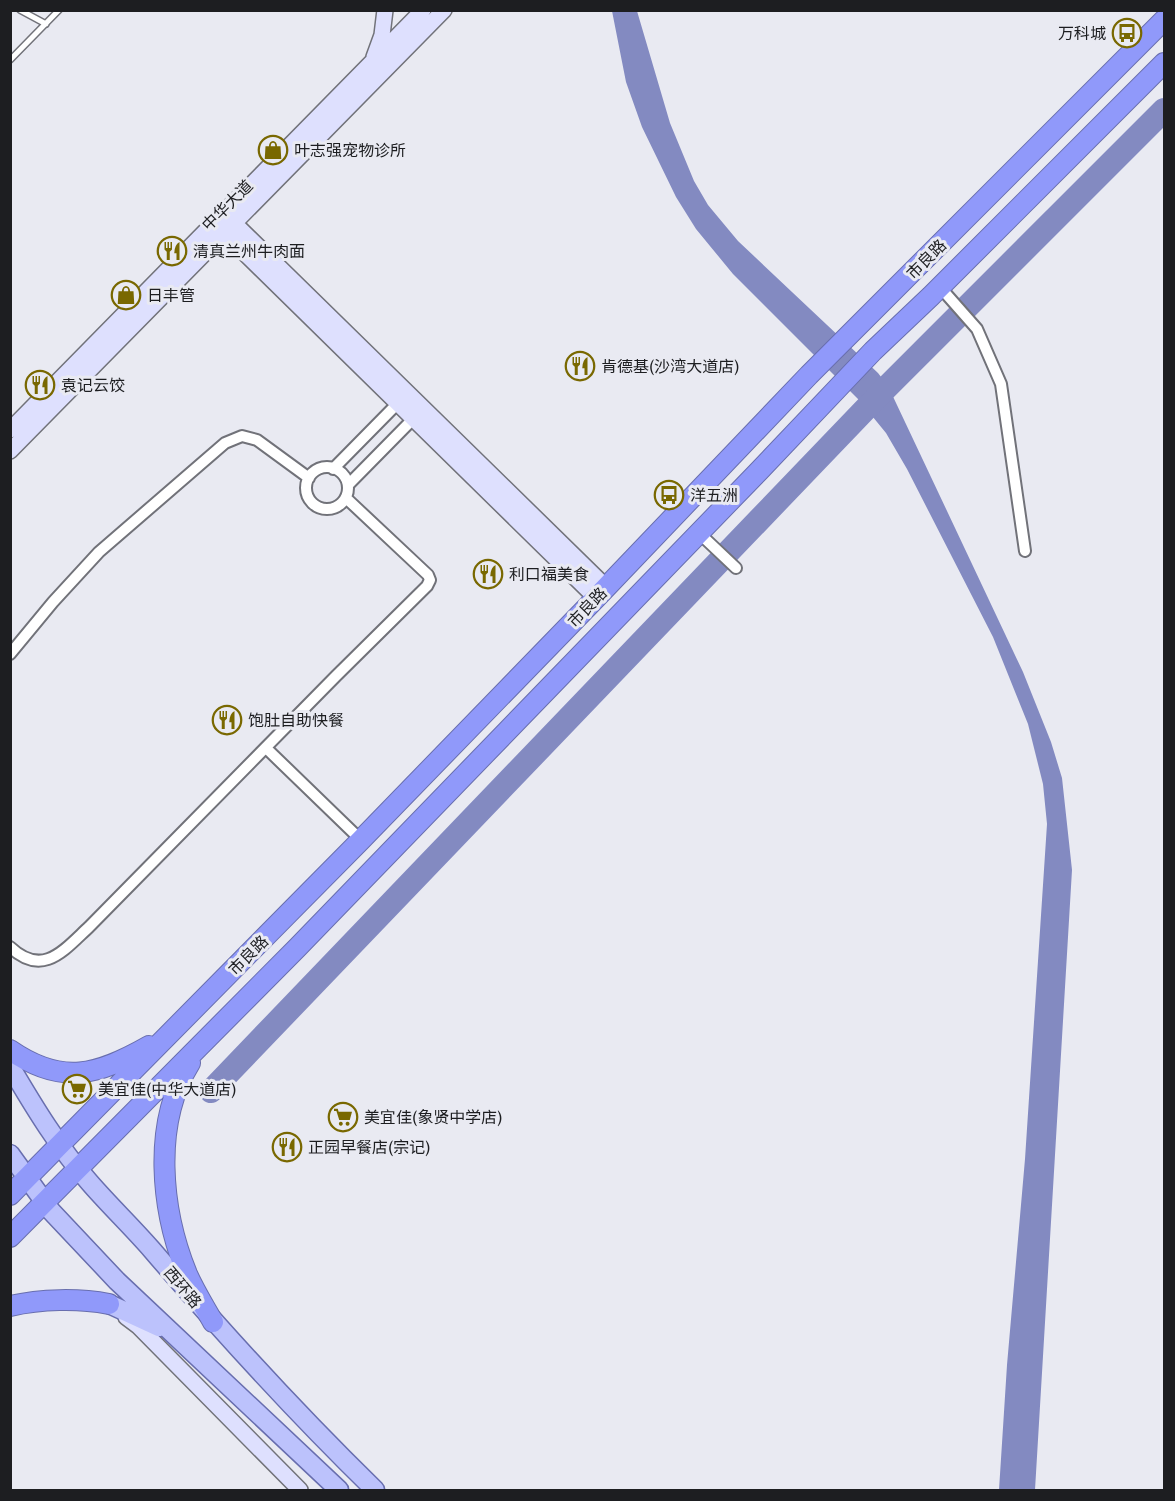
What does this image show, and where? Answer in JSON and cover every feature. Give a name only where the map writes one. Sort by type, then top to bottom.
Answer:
[{"type":"highway","name":"市良路","points":[[10,1195],[361,840],[809,375],[1164,20]]},
{"type":"highway","name":"市良路","points":[[10,1237],[704,537],[873,351],[944,292],[1164,63]]},
{"type":"highway","points":[[190,1014],[206,1039],[187,1068],[170,1116],[164,1149],[165,1177],[168,1210],[176,1242],[187,1275],[213,1322]]},
{"type":"highway","points":[[10,1050],[29,1062],[49,1070],[68,1073],[90,1071],[113,1065],[169,1035]]},
{"type":"highway","points":[[10,1306],[82,1301],[109,1304]]},
{"type":"main road","name":"西环路","points":[[10,1066],[34,1108],[91,1185],[150,1247],[213,1322],[375,1491]]},
{"type":"main road","points":[[10,1154],[45,1202],[117,1281],[339,1491]]},
{"type":"main road","points":[[109,1304],[177,1336]]},
{"type":"street","points":[[372,62],[382,35],[385,10]]},
{"type":"street","name":"中华大道","points":[[10,451],[372,62],[433,13]]},
{"type":"street","name":"中华大道","points":[[10,430],[224,223],[433,13]]},
{"type":"street","points":[[224,223],[413,419],[601,593]]},
{"type":"street","points":[[224,223],[601,593]]},
{"type":"street","points":[[944,292],[977,329],[1001,384],[1025,551]]},
{"type":"street","points":[[333,469],[398,404]]},
{"type":"street","points":[[348,485],[413,419]]},
{"type":"street","points":[[10,654],[99,552],[225,443],[242,436],[257,440],[309,478]]},
{"type":"street","points":[[321,469],[333,469],[343,475],[348,485],[346,498],[341,504],[328,509],[315,506],[307,494],[306,487],[309,478],[321,469]]},
{"type":"street","points":[[10,947],[21,957],[36,961],[56,957],[89,927],[427,586],[430,580],[428,575],[346,498]]},
{"type":"street","points":[[704,537],[736,568]]},
{"type":"street","points":[[266,748],[361,840]]},
{"type":"street","points":[[109,1304],[138,1326],[300,1491]]},
{"type":"lane","points":[[20,10],[46,24]]},
{"type":"lane","points":[[10,60],[59,10]]},
{"type":"water","points":[[612,11],[637,11],[670,123],[694,181],[708,205],[738,241],[878,373],[888,386],[1023,672],[1051,742],[1062,778],[1072,870],[1035,1490],[999,1490],[1007,1365],[1025,1159],[1047,824],[1043,784],[1028,724],[993,637],[907,469],[886,433],[859,400],[733,274],[696,229],[676,197],[642,127],[626,82]]},
{"type":"waterway","points":[[211,1091],[876,398],[1164,110]]},
{"type":"place","name":"万科城","points":[[1127,33]]},
{"type":"place","name":"叶志强宠物诊所","points":[[273,150]]},
{"type":"place","name":"清真兰州牛肉面","points":[[172,251]]},
{"type":"place","name":"日丰管","points":[[126,295]]},
{"type":"place","name":"肯德基(沙湾大道店)","points":[[580,366]]},
{"type":"place","name":"袁记云饺","points":[[40,385]]},
{"type":"place","name":"洋五洲","points":[[669,495]]},
{"type":"place","name":"利口福美食","points":[[488,574]]},
{"type":"place","name":"饱肚自助快餐","points":[[227,720]]},
{"type":"place","name":"美宜佳(中华大道店)","points":[[77,1089]]},
{"type":"place","name":"美宜佳(象贤中学店)","points":[[343,1117]]},
{"type":"place","name":"正园早餐店(宗记)","points":[[287,1147]]}]
